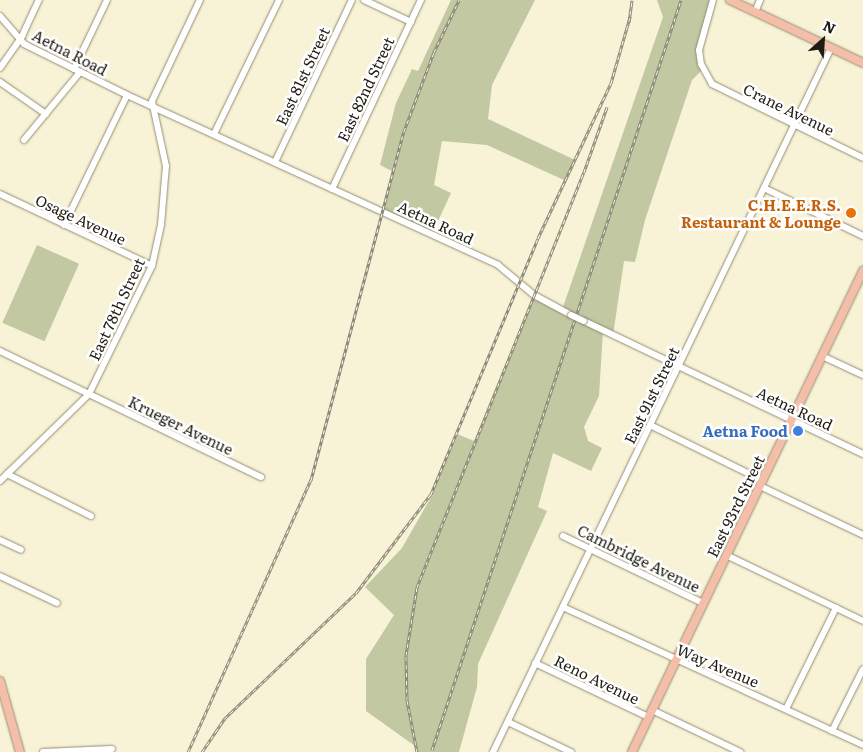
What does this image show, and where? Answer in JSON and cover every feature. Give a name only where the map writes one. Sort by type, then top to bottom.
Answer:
[{"type":"main road","points":[[730,0],[863,63]]},
{"type":"main road","name":"East 93rd Street","points":[[632,752],[863,271]]},
{"type":"main road","points":[[0,681],[20,752]]},
{"type":"street","points":[[0,68],[19,39],[39,0]]},
{"type":"street","points":[[24,140],[46,114],[77,70],[106,0]]},
{"type":"street","name":"East 78th Street","points":[[0,480],[90,394],[152,266],[161,225],[166,168],[152,101],[200,0]]},
{"type":"street","points":[[214,134],[279,0]]},
{"type":"street","name":"East 81st Street","points":[[275,162],[352,0]]},
{"type":"street","points":[[364,0],[411,22]]},
{"type":"street","name":"East 82nd Street","points":[[332,189],[421,0]]},
{"type":"street","name":"Crane Avenue","points":[[713,0],[699,50],[707,78],[722,90],[863,158]]},
{"type":"street","points":[[755,12],[760,0]]},
{"type":"street","name":"Aetna Road","points":[[0,16],[19,39],[126,95],[498,265],[534,295],[571,315],[863,454]]},
{"type":"street","name":"East 91st Street","points":[[493,752],[831,48]]},
{"type":"street","points":[[0,82],[46,114]]},
{"type":"street","points":[[64,226],[126,95]]},
{"type":"street","points":[[764,188],[863,236]]},
{"type":"street","name":"Osage Avenue","points":[[0,194],[64,226],[152,266]]},
{"type":"street","name":"Krueger Avenue","points":[[0,351],[261,477]]},
{"type":"street","points":[[822,356],[863,376]]},
{"type":"street","points":[[650,425],[863,535]]},
{"type":"street","points":[[7,474],[91,516]]},
{"type":"street","name":"Cambridge Avenue","points":[[563,536],[703,603]]},
{"type":"street","points":[[0,540],[21,550]]},
{"type":"street","points":[[726,556],[863,621]]},
{"type":"street","points":[[0,576],[57,603]]},
{"type":"street","name":"Way Avenue","points":[[563,607],[863,745]]},
{"type":"street","points":[[786,709],[836,608]]},
{"type":"street","name":"Reno Avenue","points":[[536,664],[740,752]]},
{"type":"street","points":[[832,731],[863,669]]},
{"type":"street","points":[[508,722],[571,752]]},
{"type":"street","points":[[44,752],[112,749]]},
{"type":"green space","points":[[451,0],[535,0],[492,85],[488,119],[575,160],[566,181],[487,145],[442,141],[434,185],[451,193],[432,234],[382,211],[392,171],[380,165],[396,103],[412,69],[418,71]]},
{"type":"green space","points":[[657,0],[713,0],[699,50],[703,69],[692,80],[645,220],[635,262],[624,261],[613,335],[603,331],[599,396],[584,427],[588,441],[602,448],[591,471],[553,453],[538,507],[547,511],[478,664],[477,687],[459,752],[417,752],[415,746],[366,711],[366,659],[394,615],[365,587],[402,548],[430,499],[457,434],[474,441],[534,295],[562,310],[663,17]]},
{"type":"green space","points":[[37,245],[79,264],[44,341],[2,323]]},
{"type":"railway","points":[[188,752],[311,480],[404,131],[434,52],[459,0]]},
{"type":"railway","points":[[629,22],[632,0]]},
{"type":"railway","points":[[432,750],[681,0]]},
{"type":"railway","points":[[202,752],[224,719],[356,593],[431,494],[538,238],[611,83],[630,17]]},
{"type":"railway","points":[[417,752],[407,700],[406,655],[417,587],[584,172],[607,107]]},
{"type":"place","name":"C.H.E.E.R.S. Restaurant & Lounge","points":[[851,213]]},
{"type":"place","name":"Aetna Food","points":[[798,431]]}]
